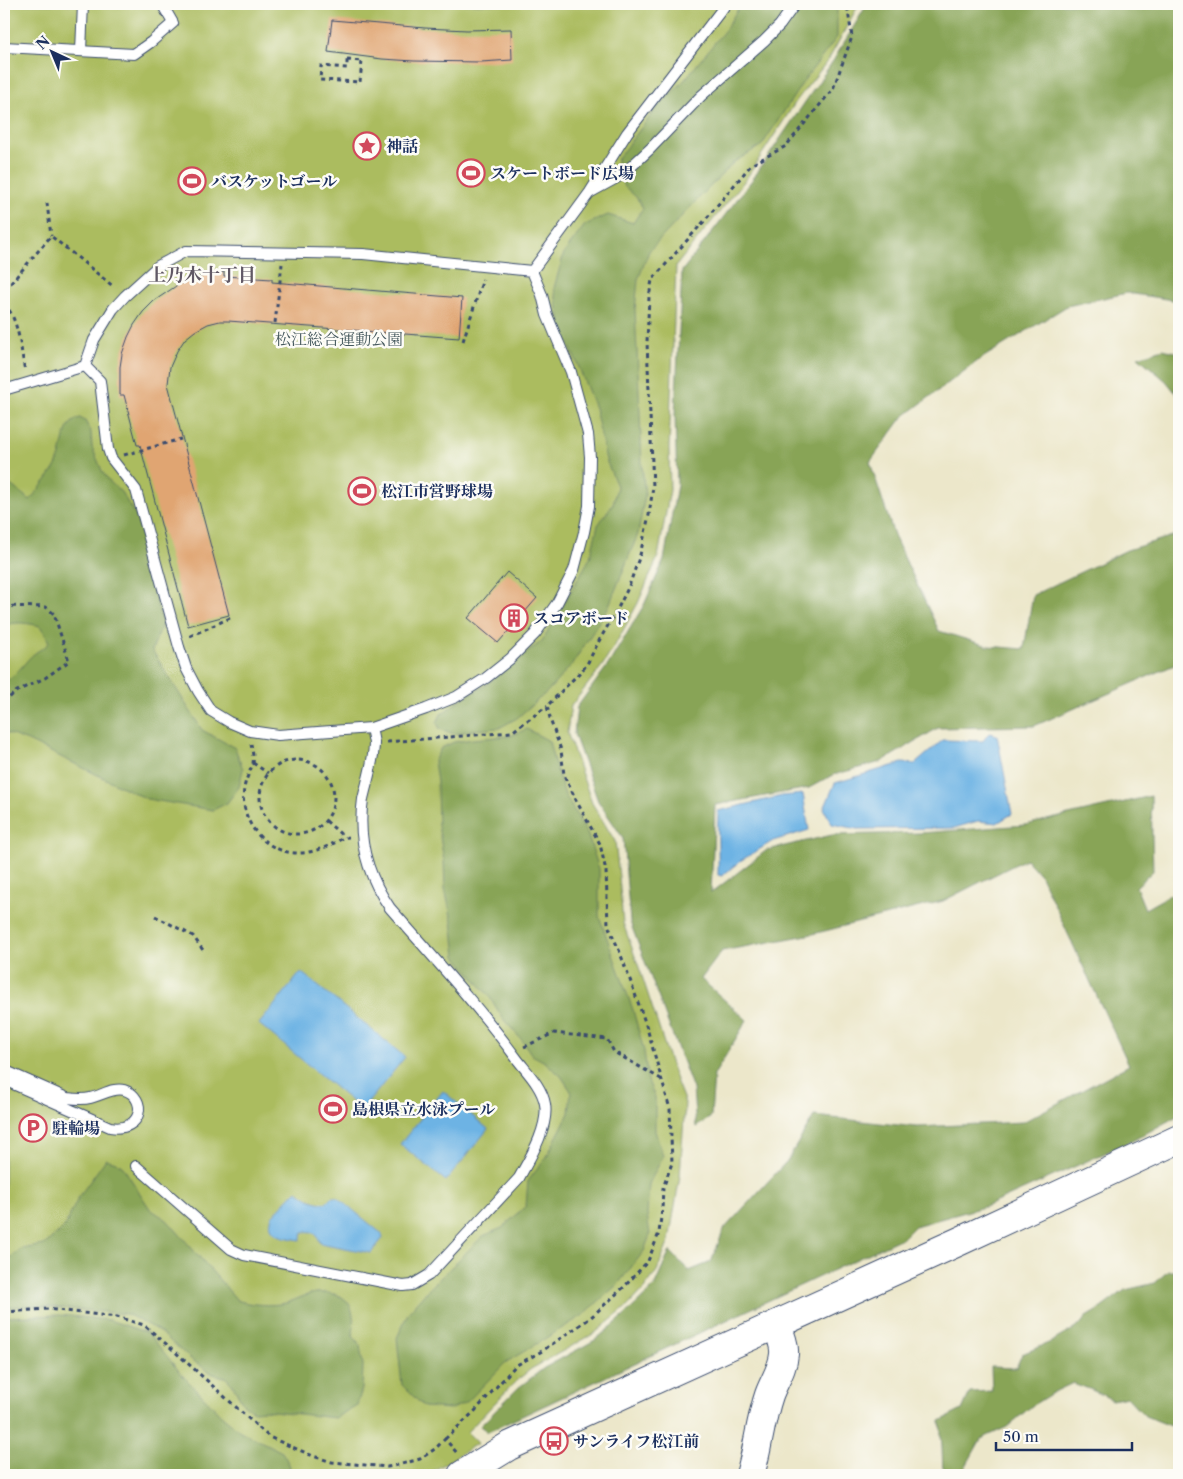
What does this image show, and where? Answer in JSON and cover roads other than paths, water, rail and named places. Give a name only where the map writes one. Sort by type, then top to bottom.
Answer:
[{"type":"street","points":[[462,1467],[954,1244],[1179,1139]]},
{"type":"street","points":[[750,1475],[756,1455],[761,1424],[770,1395],[782,1367],[784,1345],[776,1325]]},
{"type":"lane","points":[[81,51],[83,4]]},
{"type":"lane","points":[[4,47],[134,54],[151,42],[173,22],[162,4]]},
{"type":"lane","points":[[532,271],[590,192],[627,133],[726,4]]},
{"type":"lane","points":[[590,192],[622,175],[701,96],[764,41],[780,25],[795,4]]},
{"type":"lane","points":[[86,366],[94,340],[113,309],[158,266],[186,251],[363,254],[532,271]]},
{"type":"lane","points":[[86,366],[100,381],[108,449],[111,458],[136,490],[177,642],[186,668],[211,711],[229,722],[250,731],[278,735],[371,728],[456,697],[486,678],[534,634],[557,603],[574,570],[584,532],[588,506],[590,457],[588,434],[571,372],[547,315],[542,295],[532,271]]},
{"type":"lane","points":[[4,390],[86,366]]},
{"type":"lane","points":[[136,1166],[231,1249],[244,1255],[403,1286],[412,1285],[429,1275],[519,1178],[542,1130],[545,1116],[544,1103],[538,1087],[487,1021],[380,894],[368,866],[362,836],[363,801],[374,743],[371,728]]},
{"type":"lane","points":[[4,1070],[67,1098],[76,1100],[114,1090],[126,1090],[136,1098],[139,1108],[138,1114],[136,1120],[124,1128],[110,1127],[4,1080]]},
{"type":"water","points":[[989,733],[997,735],[1012,814],[997,823],[978,821],[954,828],[857,829],[832,824],[824,809],[835,783],[902,763],[915,764],[943,740],[983,741]]},
{"type":"water","points":[[803,794],[809,830],[773,841],[740,861],[722,876],[718,875],[718,811],[782,796]]},
{"type":"water","points":[[301,972],[405,1057],[362,1110],[259,1024]]},
{"type":"water","points":[[443,1091],[488,1129],[446,1181],[400,1144]]},
{"type":"water","points":[[297,1190],[316,1202],[325,1203],[332,1197],[337,1197],[382,1234],[383,1238],[371,1253],[320,1243],[318,1237],[312,1232],[303,1233],[300,1240],[278,1235],[271,1228],[272,1216]]},
{"type":"place","name":"神話","points":[[367,146]]},
{"type":"place","name":"スケートボード広場","points":[[471,173]]},
{"type":"place","name":"バスケットゴール","points":[[192,181]]},
{"type":"place","name":"松江市営野球場","points":[[362,491]]},
{"type":"place","name":"スコアボード","points":[[514,618]]},
{"type":"place","name":"島根県立水泳プール","points":[[333,1109]]},
{"type":"place","name":"駐輪場","points":[[33,1128]]},
{"type":"place","name":"サンライフ松江前","points":[[554,1441]]},
{"type":"district","name":"上乃木十丁目","points":[[202,275]]},
{"type":"park label","name":"松江総合運動公園","points":[[339,339]]}]
